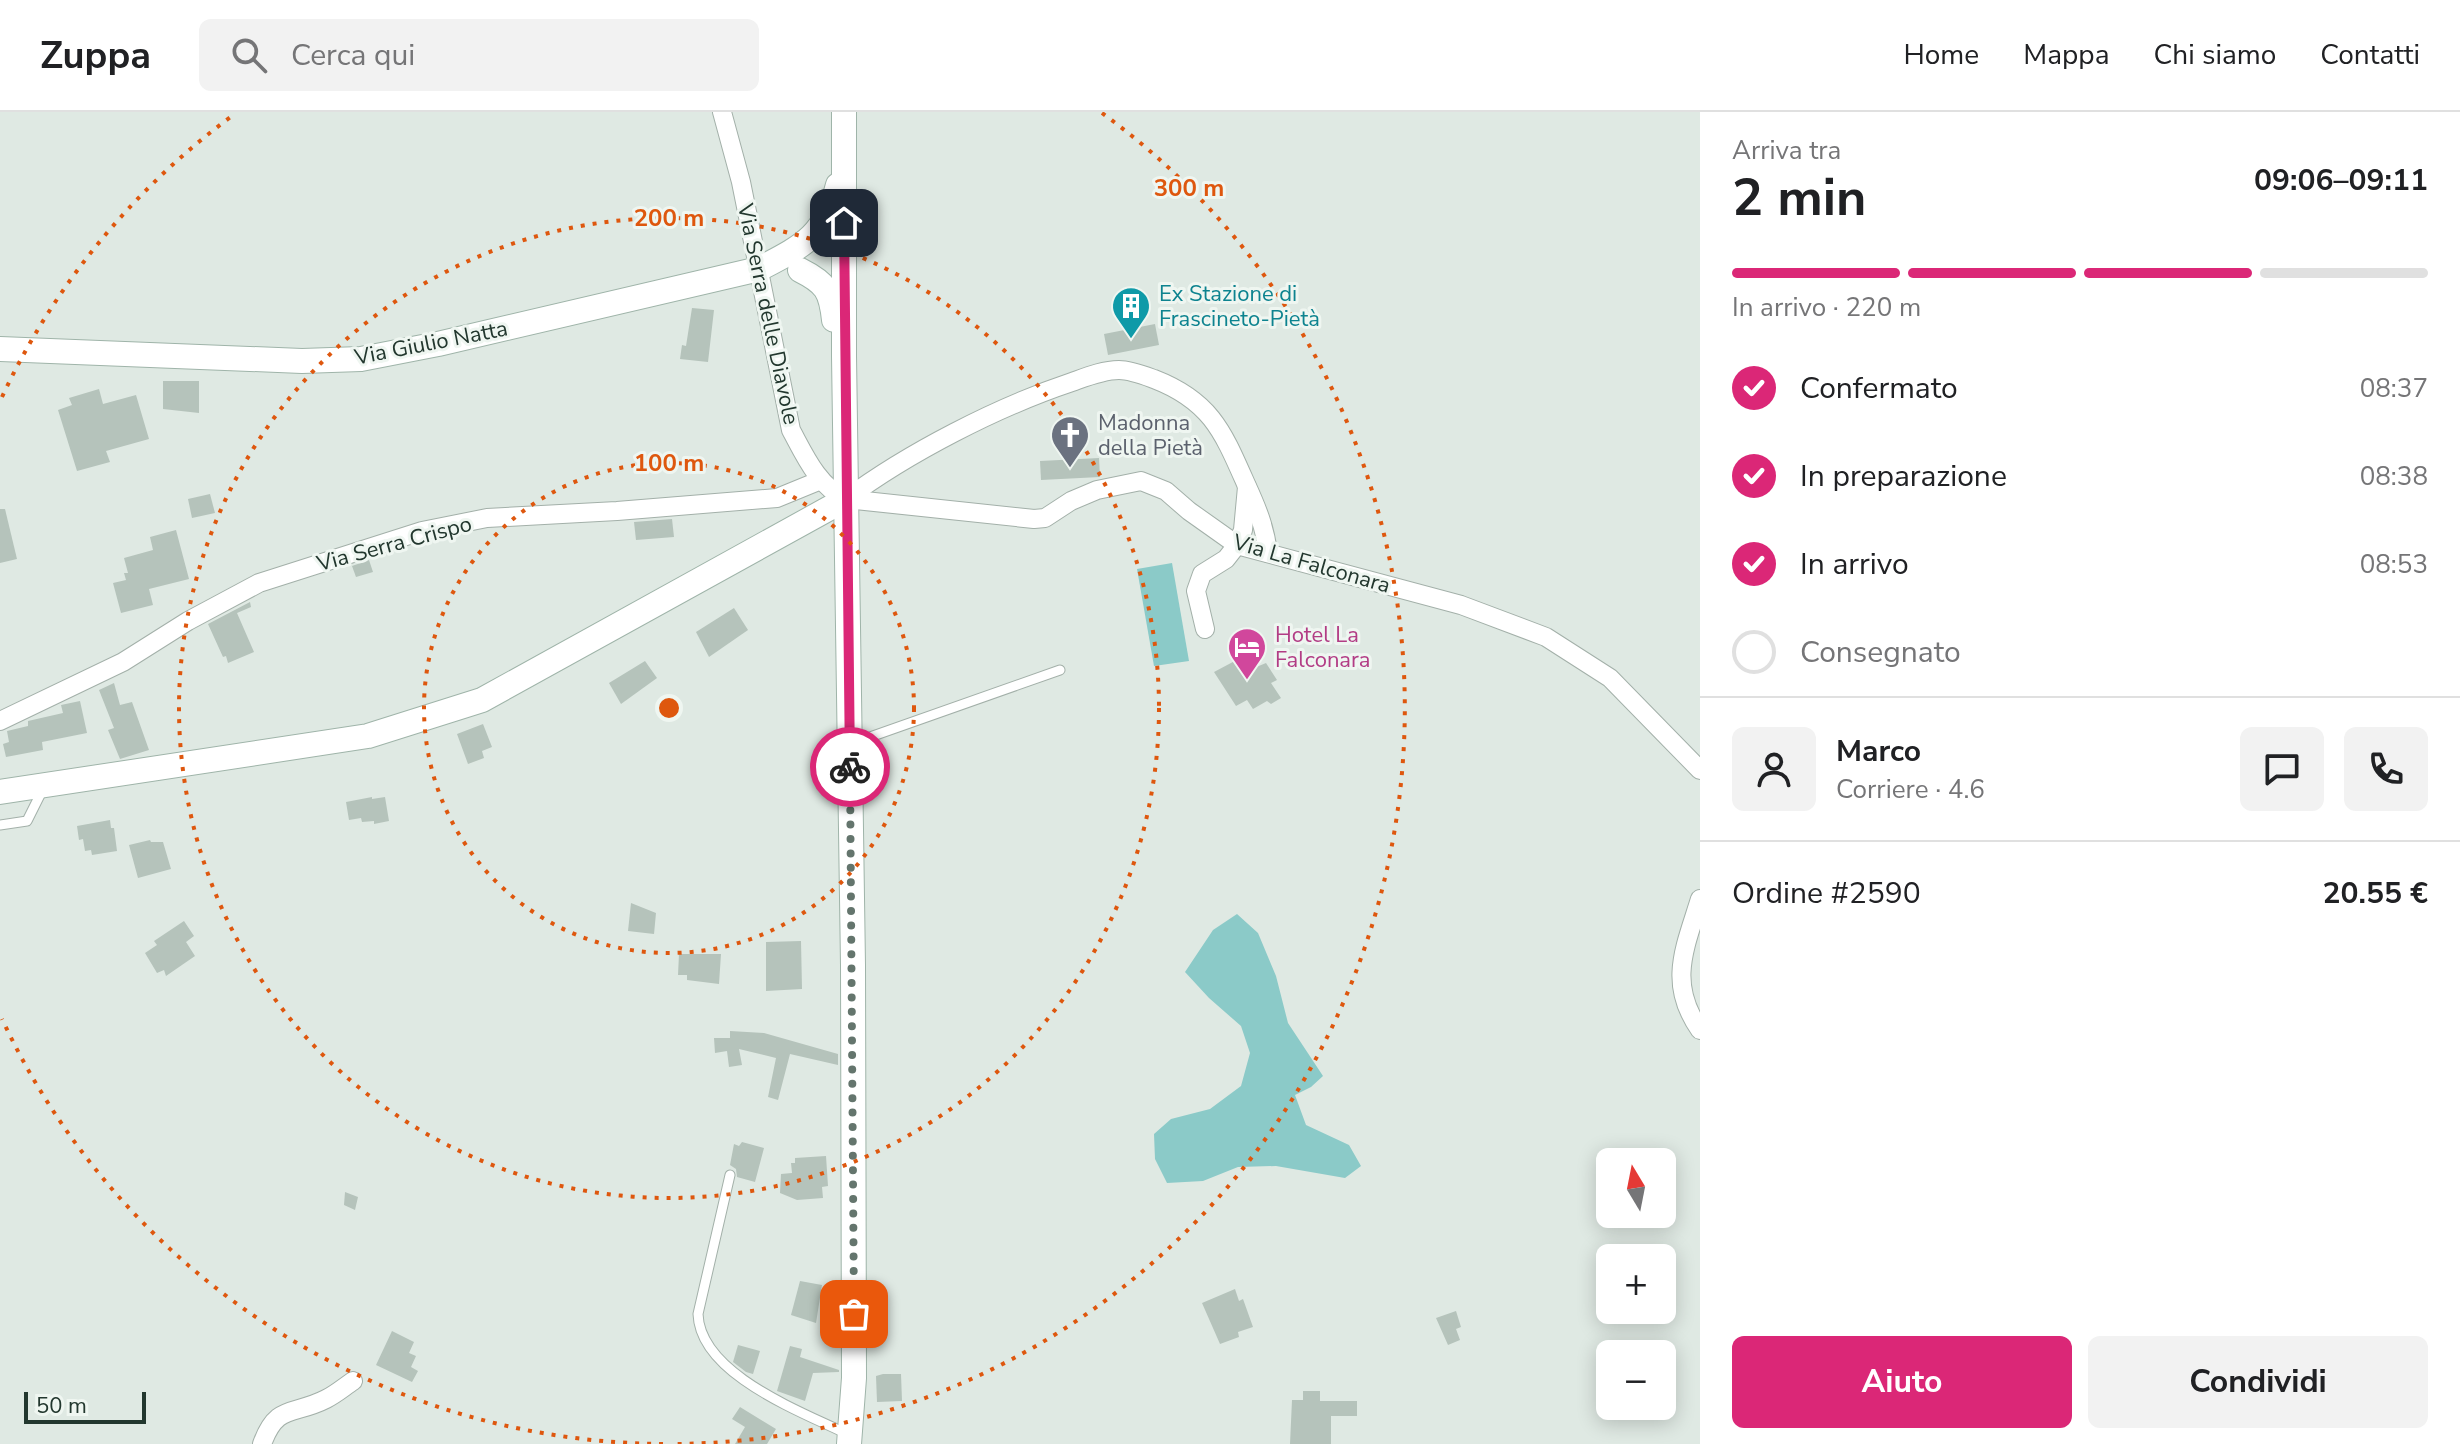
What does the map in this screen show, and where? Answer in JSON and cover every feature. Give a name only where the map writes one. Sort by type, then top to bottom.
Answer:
[{"type":"street","name":"Via Serra delle Diavole","points":[[722,112],[741,182],[791,430],[830,492],[846,499]]},
{"type":"street","points":[[844,112],[854,1330],[850,1440]]},
{"type":"street","points":[[798,260],[832,210],[843,163]]},
{"type":"street","points":[[798,260],[824,264],[845,252]]},
{"type":"street","name":"Via Giulio Natta","points":[[0,349],[302,361],[361,359],[798,260]]},
{"type":"street","points":[[798,260],[832,296],[835,324],[844,356]]},
{"type":"street","points":[[0,792],[368,736],[482,700],[846,499],[876,477],[961,431],[1047,390],[1095,374],[1119,370],[1144,375],[1195,400],[1230,445],[1266,531],[1268,553]]},
{"type":"street","name":"Via Serra Crispo","points":[[0,721],[123,662],[188,621],[259,583],[422,531],[487,518],[777,498],[821,480]]},
{"type":"street","name":"Via La Falconara","points":[[846,499],[1045,518],[1071,501],[1097,490],[1141,481],[1166,491],[1237,545],[1461,605],[1546,637],[1610,678],[1699,770]]},
{"type":"street","points":[[1205,629],[1196,591],[1202,574],[1226,559],[1237,545],[1243,530],[1247,487]]},
{"type":"street","points":[[1700,899],[1682,960],[1681,980],[1683,1001],[1700,1030]]},
{"type":"street","points":[[262,1444],[269,1425],[280,1414],[327,1399],[353,1381]]},
{"type":"lane","points":[[849,744],[1060,670]]},
{"type":"lane","points":[[0,825],[27,821],[45,785]]},
{"type":"lane","points":[[730,1175],[698,1314],[698,1330],[715,1355],[734,1374],[850,1440]]},
{"type":"water","points":[[1172,563],[1189,661],[1154,666],[1137,569]]},
{"type":"water","points":[[1237,914],[1258,933],[1276,976],[1288,1023],[1323,1076],[1295,1095],[1306,1125],[1349,1145],[1361,1166],[1345,1178],[1276,1166],[1238,1167],[1203,1181],[1167,1183],[1155,1159],[1154,1134],[1171,1119],[1210,1109],[1241,1086],[1250,1053],[1241,1026],[1185,972],[1213,930]]},
{"type":"building","points":[[692,308],[714,310],[708,362],[680,359],[682,345],[686,346]]},
{"type":"building","name":"Ex Stazione di Frascineto-Pietà","points":[[1155,324],[1159,345],[1108,355],[1104,334]]},
{"type":"building","points":[[163,381],[199,381],[199,413],[163,409]]},
{"type":"building","points":[[99,389],[103,404],[136,395],[149,439],[106,451],[110,462],[77,471],[58,410],[72,405],[69,398]]},
{"type":"building","name":"Madonna della Pietà","points":[[1099,458],[1100,477],[1041,480],[1040,461]]},
{"type":"building","points":[[210,494],[215,513],[192,518],[188,499]]},
{"type":"building","points":[[0,509],[5,509],[17,559],[0,563]]},
{"type":"building","points":[[672,519],[674,537],[636,540],[634,522]]},
{"type":"building","points":[[176,530],[189,579],[149,589],[153,605],[121,613],[113,583],[126,580],[124,573],[128,573],[124,558],[153,550],[150,537]]},
{"type":"building","points":[[369,560],[373,572],[356,577],[352,566]]},
{"type":"building","points":[[250,602],[251,607],[237,613],[254,652],[228,663],[208,624]]},
{"type":"building","points":[[734,608],[748,630],[709,657],[696,632]]},
{"type":"building","name":"Hotel La Falconara","points":[[1246,655],[1254,668],[1266,663],[1277,680],[1271,683],[1281,698],[1253,709],[1247,700],[1236,706],[1214,672]]},
{"type":"building","points":[[645,661],[657,678],[621,704],[609,683]]},
{"type":"building","points":[[114,683],[120,705],[132,702],[149,750],[120,759],[108,730],[114,728],[99,690]]},
{"type":"building","points":[[80,701],[87,733],[42,742],[43,750],[6,757],[3,744],[9,742],[7,731],[28,726],[28,721],[63,713],[61,705]]},
{"type":"building","points":[[483,724],[492,747],[482,751],[484,758],[468,764],[457,734]]},
{"type":"building","points":[[385,797],[389,821],[374,824],[374,821],[362,822],[361,818],[349,820],[346,802]]},
{"type":"building","points":[[110,820],[117,851],[92,855],[91,850],[85,851],[77,826]]},
{"type":"building","points":[[150,840],[163,842],[171,869],[138,878],[129,845]]},
{"type":"building","points":[[631,903],[656,913],[654,934],[628,931]]},
{"type":"building","points":[[184,921],[194,936],[186,942],[195,956],[166,976],[164,970],[157,973],[145,953],[157,945],[154,941]]},
{"type":"building","points":[[801,941],[802,989],[766,991],[766,942]]},
{"type":"building","points":[[679,954],[721,954],[719,984],[687,980],[687,975],[678,975]]},
{"type":"building","points":[[730,1031],[764,1033],[838,1054],[838,1065],[790,1054],[778,1100],[768,1097],[776,1058],[739,1049],[742,1065],[729,1067],[727,1051],[715,1053],[714,1038],[730,1038]]},
{"type":"building","points":[[742,1142],[764,1148],[755,1182],[737,1177],[736,1169],[730,1165],[734,1144],[739,1146]]},
{"type":"building","points":[[826,1156],[828,1186],[822,1187],[823,1198],[797,1200],[780,1193],[781,1174],[792,1173],[791,1163],[795,1163],[795,1158]]},
{"type":"building","points":[[345,1192],[358,1197],[355,1210],[344,1205]]},
{"type":"building","points":[[800,1281],[822,1285],[816,1323],[791,1315]]},
{"type":"building","points":[[1235,1289],[1239,1301],[1243,1299],[1253,1327],[1238,1332],[1239,1337],[1220,1344],[1202,1303]]},
{"type":"building","points":[[1456,1311],[1461,1327],[1456,1329],[1460,1340],[1448,1345],[1436,1318]]},
{"type":"building","points":[[392,1331],[414,1342],[409,1353],[416,1356],[411,1367],[418,1371],[412,1382],[376,1365]]},
{"type":"building","points":[[738,1345],[760,1351],[753,1374],[733,1362]]},
{"type":"building","points":[[790,1346],[802,1349],[800,1357],[839,1370],[813,1373],[805,1401],[777,1391]]},
{"type":"building","points":[[901,1374],[902,1401],[877,1402],[876,1376]]},
{"type":"building","points":[[1303,1391],[1320,1391],[1320,1401],[1357,1401],[1357,1416],[1331,1416],[1331,1444],[1290,1444],[1292,1400],[1303,1400]]},
{"type":"building","points":[[740,1407],[776,1429],[767,1444],[735,1444],[745,1427],[732,1419]]},
{"type":"way so far","points":[[850,767],[854,1314]]},
{"type":"place","name":"Ex Stazione di Frascineto-Pietà","points":[[1131,340]]},
{"type":"place","name":"Madonna della Pietà","points":[[1070,469]]},
{"type":"place","name":"Hotel La Falconara","points":[[1247,681]]},
{"type":"route","points":[[844,223],[850,767]]}]
